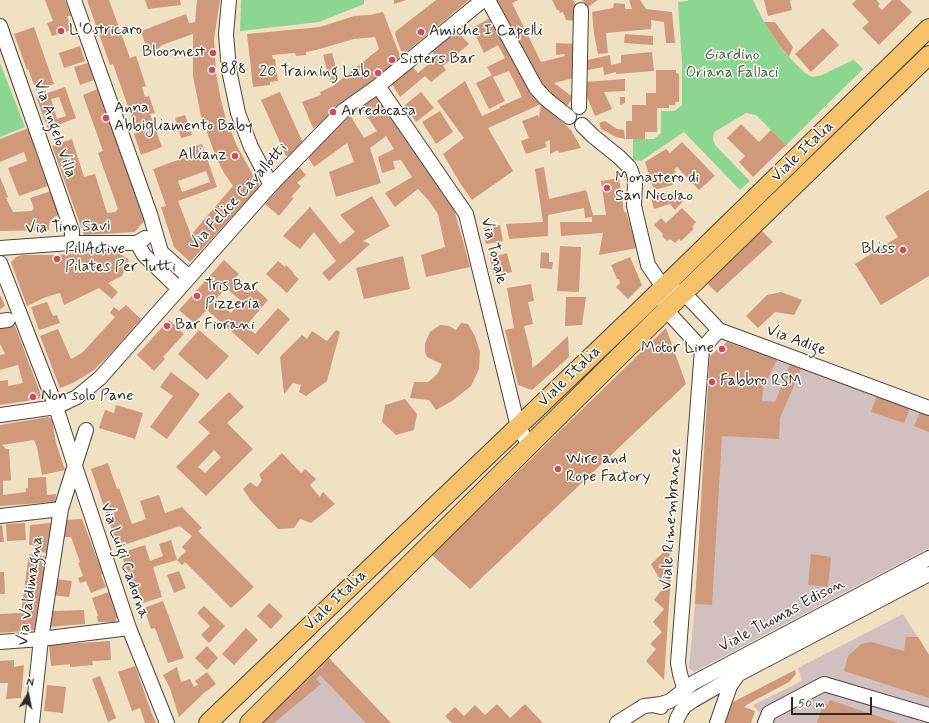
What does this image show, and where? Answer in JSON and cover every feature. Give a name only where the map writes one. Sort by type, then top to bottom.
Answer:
[{"type":"main road","name":"Viale Italia","points":[[208,723],[518,427],[929,28]]},
{"type":"main road","name":"Viale Italia","points":[[249,723],[666,310],[929,55]]},
{"type":"street","points":[[74,0],[150,214],[161,252],[189,278]]},
{"type":"street","points":[[229,0],[226,34],[229,70],[238,113],[252,147],[272,185]]},
{"type":"street","name":"Via Felice Cavallotti","points":[[0,415],[56,407],[77,397],[100,378],[272,185],[343,111],[378,86],[483,0]]},
{"type":"street","points":[[488,0],[536,88],[551,103],[574,112],[584,109],[588,114],[587,120],[582,125],[619,157],[629,168],[635,184],[634,206],[648,265],[663,287],[666,310],[702,350],[719,330]]},
{"type":"street","points":[[574,112],[581,10]]},
{"type":"street","name":"Via Angelo Villa","points":[[0,26],[72,231],[70,243]]},
{"type":"street","name":"Via Tonale","points":[[378,86],[466,214],[518,427],[530,446]]},
{"type":"street","points":[[155,230],[137,243],[144,255],[179,289]]},
{"type":"street","name":"Via Tino Savi","points":[[0,248],[70,243],[137,243]]},
{"type":"street","name":"Via Luigi Cadorna","points":[[0,262],[56,407],[129,628],[167,723]]},
{"type":"street","points":[[663,287],[684,293]]},
{"type":"street","name":"Via Adige","points":[[684,293],[719,330],[929,408]]},
{"type":"street","name":"Viale Rimembranze","points":[[684,690],[684,684],[678,663],[702,350]]},
{"type":"street","name":"Via Valdimagna","points":[[32,723],[41,639],[60,510],[86,430]]},
{"type":"street","points":[[0,516],[60,510]]},
{"type":"street","name":"Viale Thomas Edison","points":[[617,723],[644,706],[661,704],[670,701],[693,683],[929,558]]},
{"type":"street","name":"Viale Thomas Edison","points":[[676,723],[679,714],[685,706],[692,701],[929,574]]},
{"type":"street","points":[[0,642],[41,639],[129,628]]},
{"type":"street","points":[[717,723],[730,686],[738,675]]},
{"type":"street","points":[[766,723],[769,713],[824,684],[929,715]]},
{"type":"street","points":[[653,705],[666,709],[672,715],[676,723]]},
{"type":"shaded area","points":[[727,342],[929,415],[929,548],[694,672],[689,668],[695,604],[710,356]]},
{"type":"shaded area","points":[[903,614],[929,655],[929,723],[756,723],[760,713],[753,705],[802,681],[798,668]]},
{"type":"shaded area","points":[[328,657],[391,723],[256,723]]},
{"type":"green space","points":[[241,0],[364,0],[364,4],[319,22],[240,31]]},
{"type":"green space","name":"Giardino Oriana Fallaci","points":[[688,0],[753,0],[764,22],[787,55],[810,76],[813,77],[822,75],[853,60],[863,69],[786,145],[756,115],[746,113],[716,131],[713,139],[715,145],[750,181],[740,190],[684,132],[641,161],[633,160],[633,139],[654,139],[661,133],[661,111],[674,111],[682,105],[682,63],[678,2]]},
{"type":"green space","points":[[0,63],[25,127],[0,137]]},
{"type":"building","points":[[45,0],[65,0],[71,16],[67,16],[72,30],[52,36],[47,23],[53,21]]},
{"type":"building","points":[[87,0],[109,0],[130,58],[136,56],[146,86],[142,87],[145,97],[149,96],[155,113],[150,114],[162,147],[141,155],[134,134],[137,132],[113,64],[110,65]]},
{"type":"building","points":[[145,0],[180,0],[181,5],[148,9]]},
{"type":"building","points":[[197,0],[220,0],[214,39],[216,73],[221,100],[225,116],[237,146],[260,187],[190,262],[174,247],[161,207],[166,206],[153,169],[192,155],[189,148],[202,144],[217,187],[178,201],[191,235],[233,186],[216,157],[201,116],[193,76],[193,34],[162,45],[148,53],[141,31],[186,14],[189,23],[195,22]],"holes":[[[206,171],[210,182],[182,192],[178,181]]]},
{"type":"building","points":[[394,0],[406,0],[394,4]]},
{"type":"building","points":[[436,0],[469,0],[406,52],[401,51],[395,34],[396,31]]},
{"type":"building","points":[[494,0],[518,0],[512,3],[541,62],[565,56],[564,54],[556,55],[556,43],[578,44],[574,78],[554,83],[573,97],[568,105],[561,103],[546,93]]},
{"type":"building","points":[[552,0],[573,0],[578,8],[578,21],[566,20],[563,12],[560,13],[559,10],[557,10]]},
{"type":"building","points":[[582,0],[598,0],[588,7]]},
{"type":"building","points":[[629,0],[640,0],[646,9],[672,12],[675,43],[666,43],[664,22],[651,20],[651,29],[606,33],[608,53],[598,54],[592,12],[613,8],[614,3],[625,4],[625,9],[632,9]]},
{"type":"building","points":[[764,0],[791,0],[792,10],[768,16]]},
{"type":"building","points":[[856,0],[877,0],[880,4],[878,6],[882,10],[892,0],[900,0],[912,12],[879,45],[862,28],[869,22],[852,4]]},
{"type":"building","points":[[383,12],[401,58],[321,125],[313,128],[302,102],[321,95],[320,92],[333,86],[379,49],[375,37],[354,39],[306,52],[306,55],[296,56],[295,53],[272,55],[273,59],[275,59],[278,81],[270,82],[270,85],[253,87],[247,34],[320,27],[354,16]]},
{"type":"building","points":[[494,16],[541,104],[488,128],[513,171],[472,200],[443,154],[464,138],[437,101],[465,81],[482,116],[522,97],[509,71],[493,77],[505,101],[489,109],[476,83],[492,75],[487,67],[505,58],[498,45],[484,53],[472,28]]},
{"type":"building","points":[[764,22],[775,22],[793,47],[789,57],[778,43]]},
{"type":"building","points":[[34,27],[54,84],[36,90],[14,34]]},
{"type":"building","points":[[823,28],[839,45],[811,72],[795,54]]},
{"type":"building","points":[[456,30],[469,44],[443,66],[446,70],[431,82],[425,76],[400,97],[390,81],[410,64],[418,73],[437,57],[431,51]]},
{"type":"building","points":[[625,34],[653,36],[653,45],[624,43]]},
{"type":"building","points":[[80,46],[85,61],[64,68],[59,53]]},
{"type":"building","points":[[652,52],[654,71],[616,74],[616,72],[604,75],[603,67],[583,71],[583,61],[610,55],[611,65],[621,63],[621,55]]},
{"type":"building","points":[[332,53],[339,79],[330,81],[323,55]]},
{"type":"building","points":[[88,63],[94,80],[80,85],[74,67]]},
{"type":"building","points":[[656,70],[676,70],[676,73],[679,74],[679,102],[675,102],[675,105],[669,105],[669,108],[657,108],[657,132],[645,132],[645,139],[626,139],[626,121],[632,121],[632,105],[646,105],[646,93],[656,93]]},
{"type":"building","points":[[625,79],[625,91],[604,92],[612,109],[595,116],[585,92],[584,82]]},
{"type":"building","points":[[65,87],[76,118],[48,129],[36,97]],"holes":[[[59,97],[66,116],[57,119],[51,99]]]},
{"type":"building","points":[[98,89],[144,221],[135,232],[84,235],[52,146],[72,139],[84,177],[95,174],[107,213],[115,212],[118,209],[98,153],[103,151],[83,95]]},
{"type":"building","points":[[280,92],[303,143],[291,155],[286,156],[261,100]]},
{"type":"building","points":[[421,92],[434,108],[416,122],[405,105]]},
{"type":"building","points":[[377,94],[453,205],[470,267],[426,277],[421,255],[445,247],[438,214],[418,189],[395,207],[385,193],[412,177],[401,160],[393,161],[395,169],[382,173],[378,157],[394,149],[386,136],[370,148],[381,183],[336,197],[329,172],[354,162],[347,143],[314,167],[308,157],[350,115],[364,138],[377,131],[359,105]]},
{"type":"building","points":[[620,97],[625,97],[625,103],[620,105]]},
{"type":"building","points":[[541,104],[571,130],[581,148],[559,153],[558,150],[550,154],[550,140],[545,142],[547,147],[526,154],[521,141],[529,138],[522,121],[538,115],[539,118]]},
{"type":"building","points":[[440,111],[453,132],[436,144],[422,122]]},
{"type":"building","points":[[185,115],[192,135],[181,138],[175,118]]},
{"type":"building","points":[[605,121],[617,129],[624,130],[625,139],[616,137],[601,129],[599,123]]},
{"type":"building","points":[[741,124],[759,142],[771,130],[786,145],[753,177],[739,162],[745,156],[727,138]]},
{"type":"building","points":[[29,128],[37,147],[34,148],[48,186],[19,196],[8,168],[27,161],[24,152],[0,162],[0,139]]},
{"type":"building","points":[[682,142],[715,176],[699,190],[677,167],[674,170],[676,172],[671,177],[673,185],[654,190],[645,162],[666,149],[670,153]]},
{"type":"building","points":[[298,166],[306,175],[297,183],[301,186],[291,197],[294,198],[279,216],[265,204]]},
{"type":"building","points":[[544,167],[549,199],[586,190],[593,215],[606,215],[601,181],[619,178],[624,212],[626,212],[637,248],[599,255],[603,233],[561,236],[560,222],[592,222],[592,217],[585,218],[584,208],[548,215],[548,236],[509,239],[506,224],[543,222],[535,169]]},
{"type":"building","points":[[0,177],[8,197],[6,198],[13,212],[32,211],[34,208],[30,198],[51,191],[60,215],[54,217],[49,224],[49,230],[0,231]]},
{"type":"building","name":"Bliss","points":[[929,190],[929,276],[881,305],[855,264],[898,237],[885,217]]},
{"type":"building","points":[[674,192],[683,201],[675,210],[670,204],[654,209],[651,197]]},
{"type":"building","points":[[372,196],[390,226],[363,241],[370,244],[329,281],[322,273],[336,261],[314,232],[300,249],[283,236],[310,207],[340,244],[355,232],[340,215]]},
{"type":"building","points":[[682,208],[696,222],[692,227],[694,229],[681,241],[679,239],[675,243],[670,239],[667,241],[662,236],[663,234],[654,225],[661,218],[666,223]]},
{"type":"building","points":[[500,225],[503,241],[486,244],[483,228]]},
{"type":"building","points":[[761,230],[773,242],[717,293],[705,281]]},
{"type":"building","points":[[560,246],[581,247],[579,292],[557,291]]},
{"type":"building","points":[[118,252],[129,260],[122,276],[108,283],[118,292],[112,299],[99,288],[64,305],[60,293],[46,297],[27,306],[11,262],[16,257],[22,255]]},
{"type":"building","points":[[541,252],[549,253],[549,262],[553,262],[552,269],[540,268]]},
{"type":"building","points":[[507,253],[512,272],[494,276],[490,258]]},
{"type":"building","points":[[403,256],[410,289],[364,299],[356,268]]},
{"type":"building","points":[[630,257],[642,285],[628,299],[616,287],[620,283],[611,265]]},
{"type":"building","points":[[224,260],[239,274],[233,280],[248,293],[254,287],[268,300],[246,326],[255,334],[278,308],[290,319],[258,355],[207,310],[194,323],[179,310]],"holes":[[[226,288],[241,301],[231,313],[216,299]]]},
{"type":"building","points":[[278,261],[285,267],[286,265],[299,279],[287,293],[266,274]]},
{"type":"building","points":[[531,284],[534,301],[528,302],[533,324],[524,326],[532,359],[532,368],[568,336],[569,357],[532,390],[518,385],[505,330],[514,328],[507,288]]},
{"type":"building","points":[[781,292],[802,300],[794,315],[775,312],[758,328],[746,316],[767,295]]},
{"type":"building","points":[[0,296],[5,306],[0,309]]},
{"type":"building","points":[[566,297],[586,297],[582,325],[565,326]]},
{"type":"building","points":[[47,302],[53,316],[57,315],[60,323],[39,330],[31,307]]},
{"type":"building","points":[[126,305],[141,319],[94,370],[73,383],[60,388],[40,336],[58,329],[71,359],[82,353],[115,317],[110,313],[114,307],[119,311]]},
{"type":"building","points":[[169,320],[184,334],[163,357],[165,359],[154,371],[137,355]]},
{"type":"building","points":[[461,323],[468,324],[475,336],[480,352],[479,369],[471,386],[452,401],[436,410],[429,400],[410,398],[414,382],[428,382],[438,373],[442,364],[427,357],[425,352],[425,343],[430,332],[440,325],[449,326],[456,330]]},
{"type":"building","points":[[15,326],[41,395],[39,399],[0,405],[0,381],[8,380],[8,386],[23,383],[18,365],[0,370],[0,355],[5,354],[0,344],[0,327]]},
{"type":"building","name":"Wire and Rope Factory","points":[[666,328],[686,384],[470,589],[432,555]]},
{"type":"building","points":[[199,330],[229,356],[207,380],[178,354]]},
{"type":"building","points":[[336,330],[340,332],[327,381],[306,396],[299,392],[301,385],[293,383],[284,394],[280,357],[302,335],[307,339],[312,331],[327,341]]},
{"type":"building","points":[[727,342],[777,360],[763,388],[762,401],[775,402],[790,365],[801,369],[780,418],[779,439],[722,436],[712,605],[695,604],[710,356]]},
{"type":"building","points":[[171,372],[200,394],[167,439],[150,427],[173,396],[160,387]]},
{"type":"building","points":[[229,392],[244,407],[227,423],[253,449],[206,496],[176,467],[210,433],[198,422]],"holes":[[[214,450],[221,457],[205,473],[198,467]]]},
{"type":"building","points":[[877,396],[910,408],[904,423],[871,412]]},
{"type":"building","points":[[405,399],[417,414],[414,430],[396,435],[382,422],[385,405]]},
{"type":"building","points":[[116,405],[143,413],[135,439],[99,428],[105,410],[114,413]]},
{"type":"building","points":[[920,412],[929,415],[929,432],[914,426]]},
{"type":"building","points":[[48,417],[52,419],[56,443],[65,470],[42,475],[37,447],[34,440],[2,445],[6,449],[9,449],[11,480],[3,481],[3,495],[26,492],[26,488],[28,488],[28,478],[46,477],[47,495],[56,494],[55,502],[0,506],[0,425]]},
{"type":"building","points":[[282,453],[301,473],[305,469],[316,479],[310,485],[320,497],[323,492],[335,504],[311,523],[300,519],[294,528],[278,529],[252,502],[243,489],[250,482],[257,487],[262,480],[259,475]]},
{"type":"building","points":[[108,463],[132,524],[146,519],[140,501],[159,495],[165,513],[182,507],[202,528],[198,531],[254,587],[231,608],[185,562],[182,565],[177,560],[186,551],[182,547],[192,536],[180,526],[118,547],[91,469]]},
{"type":"building","points":[[82,519],[103,574],[101,575],[106,587],[91,593],[86,581],[80,583],[78,578],[83,576],[78,563],[80,562],[71,537],[62,537],[64,520]]},
{"type":"building","points":[[25,523],[26,540],[7,541],[6,524]]},
{"type":"building","points":[[51,523],[54,525],[49,553],[39,552],[40,546],[29,545],[30,525]]},
{"type":"building","points":[[0,525],[2,525],[4,542],[0,542]]},
{"type":"building","points":[[171,540],[177,560],[153,567],[162,597],[143,603],[136,582],[131,584],[121,553],[145,545],[150,561],[163,556],[159,544]]},
{"type":"building","points":[[667,549],[672,559],[664,680],[646,661],[656,649],[650,644],[662,632],[653,622],[664,609],[654,600],[664,587],[651,564]]},
{"type":"building","points":[[29,554],[49,557],[38,630],[0,633],[0,614],[21,613]]},
{"type":"building","points":[[811,554],[831,557],[828,587],[808,585]]},
{"type":"building","points":[[179,571],[186,588],[174,593],[167,575]]},
{"type":"building","points":[[0,572],[4,572],[5,594],[0,594]]},
{"type":"building","points":[[54,579],[72,581],[69,597],[52,595]]},
{"type":"building","points":[[109,592],[117,617],[115,622],[98,622],[98,616],[92,598]]},
{"type":"building","points":[[163,601],[184,658],[168,663],[155,628],[151,629],[144,608]]},
{"type":"building","points":[[269,603],[283,616],[271,629],[257,616]]},
{"type":"building","points":[[204,606],[225,626],[209,643],[201,635],[210,626],[197,613]]},
{"type":"building","points":[[84,610],[85,624],[49,627],[50,611]]},
{"type":"building","points":[[246,628],[258,640],[234,665],[222,654]]},
{"type":"building","points":[[906,637],[918,637],[929,655],[929,698],[844,671],[848,656],[861,644],[871,642],[904,651]]},
{"type":"building","points":[[110,641],[111,660],[92,661],[93,665],[70,667],[70,664],[51,666],[49,645]]},
{"type":"building","points":[[207,646],[218,658],[207,670],[195,658]]},
{"type":"building","points":[[328,657],[391,723],[366,723],[320,675],[316,679],[321,684],[274,723],[256,723]]},
{"type":"building","points":[[14,660],[14,667],[24,665],[21,698],[6,699],[8,683],[0,683],[0,661]]},
{"type":"building","points":[[135,666],[156,723],[145,723],[140,708],[132,711],[118,672]]},
{"type":"building","points":[[177,667],[181,682],[190,679],[194,687],[198,685],[195,681],[207,672],[216,684],[204,693],[179,717],[170,688],[163,675]]},
{"type":"building","points":[[795,670],[796,674],[789,682],[744,707],[755,711],[751,723],[725,723],[731,703]]},
{"type":"building","points":[[100,676],[116,718],[108,722],[92,679]]},
{"type":"building","points":[[47,685],[66,687],[63,713],[44,711]]},
{"type":"building","points":[[830,700],[898,723],[817,723],[823,703],[828,705]]},
{"type":"building","points":[[497,704],[510,718],[525,704],[543,723],[452,723],[445,716],[455,707],[464,716],[475,705],[485,715]]},
{"type":"place","name":"L'Ostricaro","points":[[61,31]]},
{"type":"place","name":"Amiche I Capelli","points":[[421,32]]},
{"type":"place","name":"Bloomest","points":[[213,53]]},
{"type":"place","name":"Sisters Bar","points":[[392,60]]},
{"type":"place","name":"888","points":[[212,70]]},
{"type":"place","name":"20 Training Lab","points":[[378,73]]},
{"type":"place","name":"Arredocasa","points":[[333,112]]},
{"type":"place","name":"Anna Abbigliamento Baby","points":[[106,118]]},
{"type":"place","name":"Allianz","points":[[235,156]]},
{"type":"place","name":"Monastero di San Nicolao","points":[[607,188]]},
{"type":"place","name":"Bliss","points":[[903,250]]},
{"type":"place","name":"PillActive Pilates Per Tutti","points":[[57,259]]},
{"type":"place","name":"Tris Bar Pizzeria","points":[[197,296]]},
{"type":"place","name":"Bar Fiorani","points":[[167,326]]},
{"type":"place","name":"Motor Line","points":[[722,349]]},
{"type":"place","name":"Fabbro RSM","points":[[712,382]]},
{"type":"place","name":"Non solo Pane","points":[[33,397]]},
{"type":"place","name":"Wire and Rope Factory","points":[[558,469]]}]
